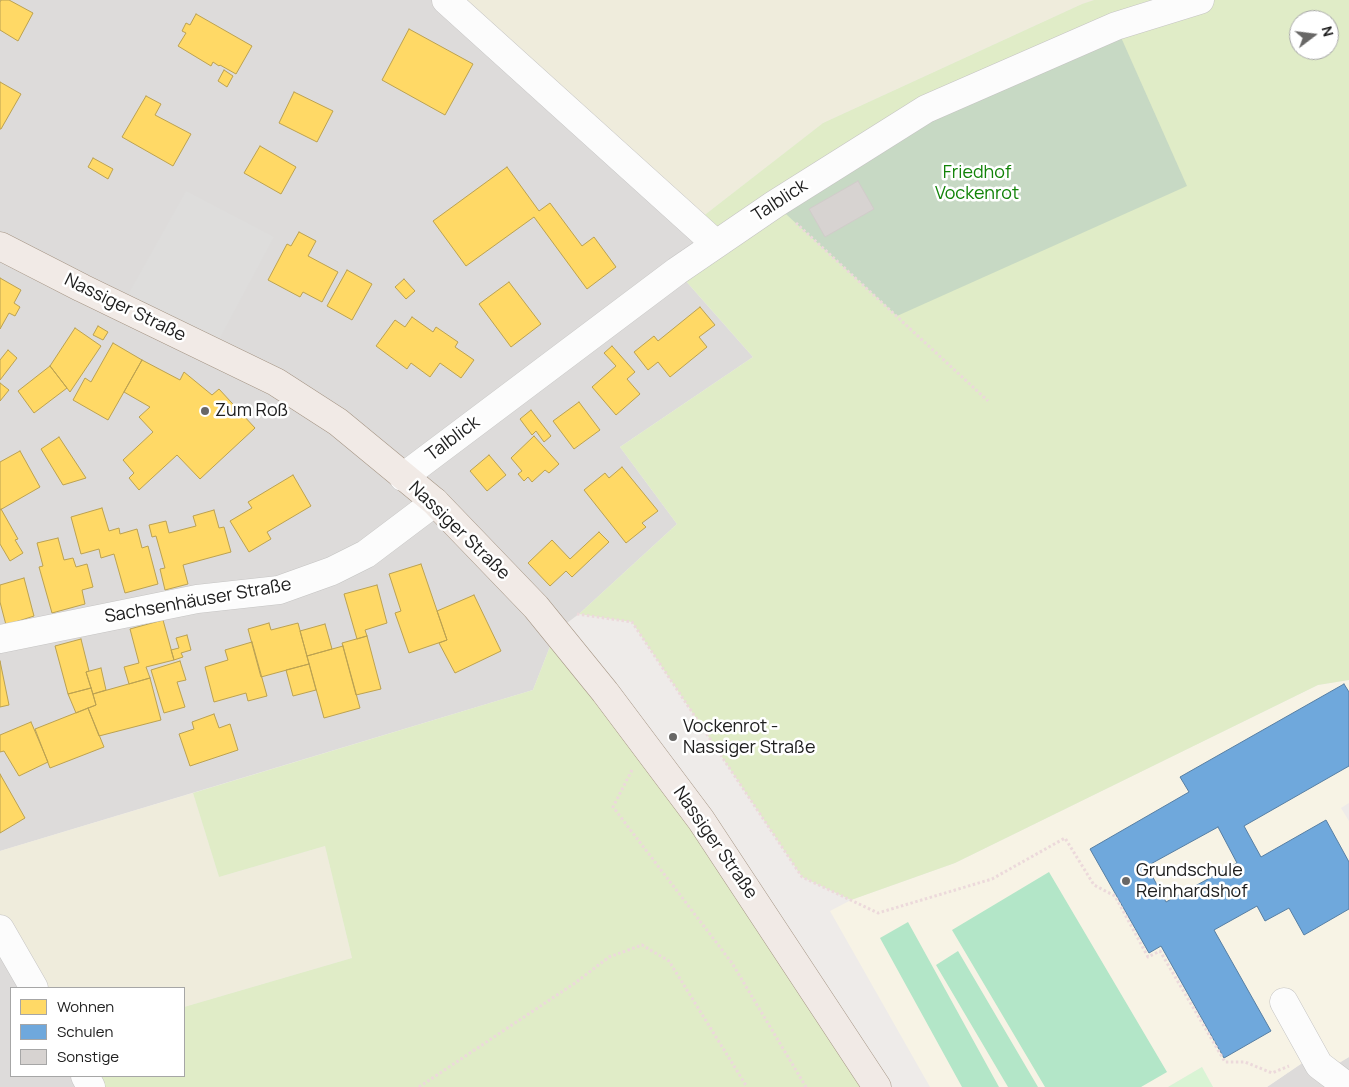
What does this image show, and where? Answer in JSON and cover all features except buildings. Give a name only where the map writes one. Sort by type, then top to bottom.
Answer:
[{"type":"main road","name":"Nassiger Straße","points":[[0,246],[276,382],[338,422],[435,502],[536,607],[606,692],[701,820],[878,1087]]},
{"type":"street","points":[[446,0],[716,244]]},
{"type":"street","name":"Talblick","points":[[403,476],[677,271],[775,204],[926,109],[1116,26],[1200,0]]},
{"type":"street","name":"Sachsenhäuser Straße","points":[[0,638],[197,599],[280,590],[332,572],[366,554],[435,502]]},
{"type":"street","points":[[0,929],[33,987]]},
{"type":"street","points":[[1284,1002],[1319,1065],[1348,1087]]},
{"type":"path","points":[[775,204],[988,401]]},
{"type":"path","points":[[536,607],[632,622],[802,877],[878,913],[992,879],[1065,838],[1094,885],[1115,896],[1148,957],[1160,951],[1224,1062],[1245,1062],[1272,1073],[1314,1055]]},
{"type":"path","points":[[645,744],[613,807],[732,963],[806,1087]]},
{"type":"path","points":[[419,1087],[575,983],[609,958],[642,945],[669,961],[747,1087]]},
{"type":"shaded area","points":[[0,0],[449,0],[716,244],[677,271],[753,357],[620,447],[677,524],[579,614],[556,631],[533,690],[0,851]]},
{"type":"shaded area","points":[[446,0],[1094,0],[823,123],[693,224]]},
{"type":"shaded area","points":[[186,191],[274,237],[213,351],[121,307]]},
{"type":"shaded area","name":"Grundschule Reinhardshof","points":[[1349,680],[1349,803],[1341,808],[1349,821],[1349,1057],[1327,1070],[1314,1055],[1267,1087],[1213,1087],[1202,1067],[1168,1087],[930,1087],[830,911],[851,900],[955,863],[1318,685]]},
{"type":"shaded area","points":[[193,793],[219,877],[325,846],[352,958],[185,1007],[185,987],[33,987],[0,929],[0,851]]},
{"type":"shaded area","points":[[0,929],[33,987],[10,987],[10,1077],[86,1077],[91,1087],[0,1087]]},
{"type":"shaded area","points":[[1314,1055],[1327,1070],[1349,1057],[1349,1087],[1267,1087]]},
{"type":"green space","points":[[1094,0],[1349,0],[1349,680],[1318,685],[955,863],[851,900],[802,877],[632,622],[579,614],[677,524],[620,447],[753,357],[677,271],[715,245],[693,224],[823,123]]},
{"type":"green space","name":"Friedhof Vockenrot","points":[[1116,26],[1187,186],[897,316],[775,204],[926,109]]},
{"type":"green space","points":[[556,631],[877,1087],[91,1087],[86,1077],[185,1077],[185,1007],[352,958],[325,846],[219,877],[193,793],[533,690]]},
{"type":"green space","points":[[1049,872],[1167,1072],[1141,1087],[1045,1087],[952,930]]},
{"type":"green space","points":[[908,922],[999,1087],[962,1087],[880,938]]},
{"type":"green space","points":[[958,951],[1038,1087],[1008,1087],[936,965]]},
{"type":"green space","points":[[1202,1067],[1213,1087],[1168,1087]]},
{"type":"place","name":"Zum Roß","points":[[205,411]]},
{"type":"place","name":"Vockenrot - Nassiger Straße","points":[[673,737]]},
{"type":"place","name":"Grundschule Reinhardshof","points":[[1126,881]]}]
